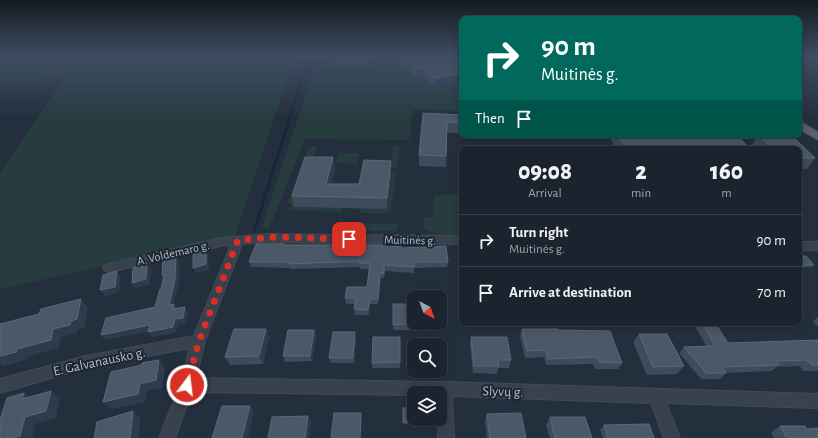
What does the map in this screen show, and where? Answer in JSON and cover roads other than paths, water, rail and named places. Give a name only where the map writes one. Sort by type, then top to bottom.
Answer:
[{"type":"main road","points":[[802,126],[818,137]]},
{"type":"street","name":"Muitinės g.","points":[[238,240],[276,237],[459,240]]},
{"type":"street","name":"A. Voldemaro g.","points":[[109,268],[221,242],[238,240]]},
{"type":"street","points":[[167,438],[187,385],[199,341],[238,240]]},
{"type":"street","points":[[802,246],[818,246]]},
{"type":"street","name":"E. Galvanausko g.","points":[[0,386],[86,362],[199,341]]},
{"type":"street","name":"Slyvų g.","points":[[187,385],[407,388]]},
{"type":"street","name":"Slyvų g.","points":[[447,388],[818,401]]},
{"type":"street","points":[[656,396],[672,438]]},
{"type":"street","points":[[446,426],[446,438]]},
{"type":"waterway","points":[[288,122],[303,77]]},
{"type":"waterway","points":[[262,205],[289,121]]},
{"type":"waterway","points":[[254,231],[263,204]]}]
